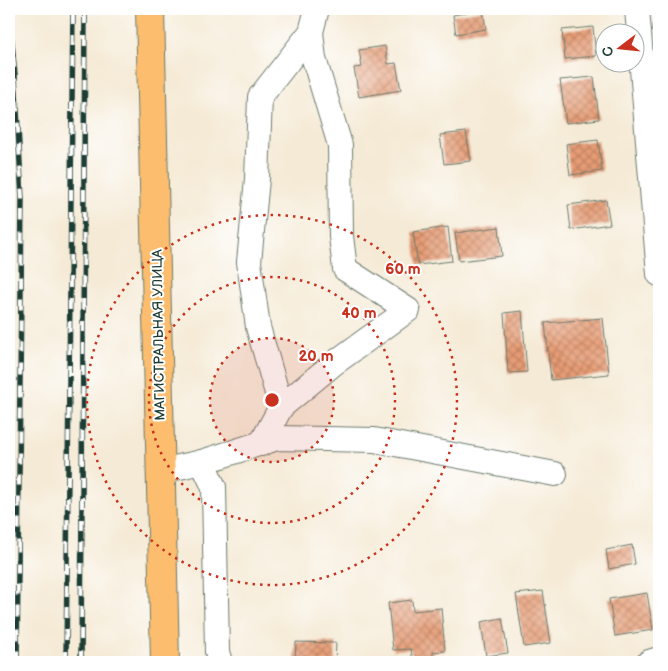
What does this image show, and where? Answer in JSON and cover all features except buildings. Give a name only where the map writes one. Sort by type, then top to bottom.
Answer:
[{"type":"main road","name":"МАГИСТРАЛЬНАЯ УЛИЦА","points":[[150,9],[165,662]]},
{"type":"street","points":[[261,444],[281,407],[333,364],[408,310],[345,269],[341,236],[340,145],[314,59],[311,32],[317,9]]},
{"type":"street","points":[[637,9],[659,274]]},
{"type":"street","points":[[281,407],[258,327],[249,262],[258,179],[260,97],[311,32]]},
{"type":"street","points":[[161,471],[202,462],[277,438],[374,440],[555,474]]},
{"type":"street","points":[[202,462],[214,487],[217,652],[220,662]]},
{"type":"street","points":[[649,662],[659,659]]},
{"type":"railway","points":[[66,662],[73,9]]},
{"type":"railway","points":[[81,662],[85,9]]},
{"type":"railway","points":[[9,13],[15,75],[22,199],[17,662]]}]
